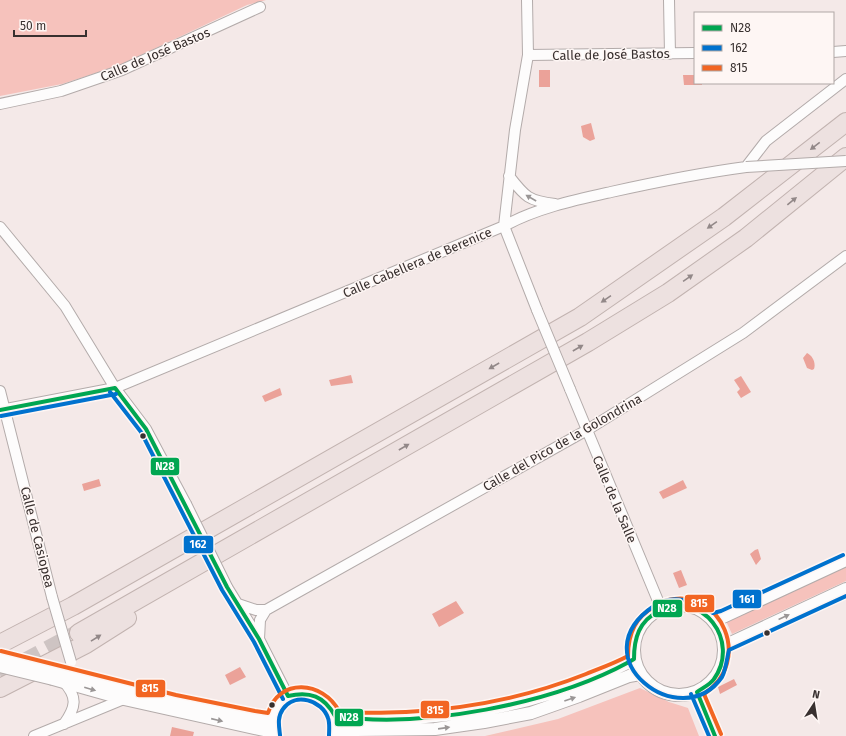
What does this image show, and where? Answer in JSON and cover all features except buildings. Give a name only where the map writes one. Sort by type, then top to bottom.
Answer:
[{"type":"highway","points":[[0,644],[32,628],[580,317],[724,217],[846,122]]},
{"type":"highway","points":[[79,633],[588,342],[668,293],[746,238],[846,157]]},
{"type":"highway","points":[[0,688],[86,644],[386,457]]},
{"type":"highway","points":[[0,640],[32,628]]},
{"type":"street","points":[[504,226],[515,130],[528,55],[527,0]]},
{"type":"street","points":[[669,0],[670,54]]},
{"type":"street","name":"Calle de José Bastos","points":[[0,104],[61,91],[122,70],[260,7]]},
{"type":"street","points":[[834,52],[846,51]]},
{"type":"street","name":"Calle de José Bastos","points":[[528,55],[694,53]]},
{"type":"street","points":[[746,167],[766,141],[846,79]]},
{"type":"street","name":"Calle Cabellera de Berenice","points":[[3,410],[115,388],[504,226],[523,215],[561,204],[682,176],[746,167],[846,161]]},
{"type":"street","points":[[509,176],[525,195],[536,201],[561,204]]},
{"type":"street","name":"Calle de la Salle","points":[[504,226],[537,310],[661,608]]},
{"type":"street","points":[[0,227],[65,306],[115,388],[132,408],[146,429],[186,504],[227,587],[259,639],[288,696]]},
{"type":"street","name":"Calle del Pico de la Golondrina","points":[[266,610],[587,430],[743,333],[846,256]]},
{"type":"street","name":"Calle de Casiopea","points":[[0,391],[3,410],[52,597],[65,675],[73,695],[74,707]]},
{"type":"street","points":[[712,619],[722,617],[846,560]]},
{"type":"street","points":[[724,646],[846,588]]},
{"type":"street","points":[[238,604],[256,610],[266,610]]},
{"type":"street","points":[[681,604],[698,609],[712,619],[720,631],[724,646],[723,661],[714,679],[697,692],[682,695],[668,694],[651,686],[640,674],[634,659],[634,642],[642,622],[661,608],[681,604]]},
{"type":"street","points":[[259,639],[260,620],[266,610]]},
{"type":"street","points":[[0,657],[158,698],[254,718],[272,719]]},
{"type":"street","points":[[335,716],[356,720],[434,717],[482,711],[528,702],[575,686],[624,665],[634,659]]},
{"type":"street","points":[[0,666],[65,675],[124,699],[274,734]]},
{"type":"street","points":[[274,734],[271,726],[276,708],[288,696],[299,692],[317,696],[330,706],[335,716],[335,736],[356,730],[435,729],[491,721],[531,712],[579,696],[628,676],[640,674]]},
{"type":"street","points":[[697,692],[715,736]]},
{"type":"street","points":[[34,736],[124,699]]},
{"type":"street","points":[[74,707],[78,712],[87,714]]},
{"type":"street","points":[[64,724],[73,712],[74,707]]},
{"type":"shaded area","points":[[0,0],[266,0],[247,5],[120,65],[62,84],[0,96]]},
{"type":"shaded area","points":[[539,70],[550,70],[550,87],[539,87]]},
{"type":"shaded area","points":[[683,75],[694,75],[694,84],[702,84],[702,85],[684,85]]},
{"type":"shaded area","points":[[591,123],[595,139],[590,141],[583,137],[581,126]]},
{"type":"shaded area","points":[[807,353],[811,356],[814,362],[815,367],[812,370],[807,368],[803,358]]},
{"type":"shaded area","points":[[351,375],[353,383],[331,386],[329,380]]},
{"type":"shaded area","points":[[741,376],[751,392],[741,398],[737,392],[740,389],[734,380]]},
{"type":"shaded area","points":[[280,388],[282,395],[265,402],[262,396]]},
{"type":"shaded area","points":[[99,479],[101,486],[84,491],[82,484]]},
{"type":"shaded area","points":[[683,480],[687,488],[663,499],[659,492]]},
{"type":"shaded area","points":[[758,549],[761,559],[756,565],[750,554]]},
{"type":"shaded area","points":[[846,567],[846,581],[732,634],[726,621]]},
{"type":"shaded area","points":[[681,570],[687,585],[679,588],[673,573]]},
{"type":"shaded area","points":[[456,601],[464,613],[439,627],[432,614]]},
{"type":"shaded area","points":[[240,667],[246,677],[230,685],[225,675]]},
{"type":"shaded area","points":[[734,679],[737,685],[720,694],[718,687]]},
{"type":"shaded area","points":[[640,688],[669,702],[688,708],[699,736],[485,736],[558,719]]},
{"type":"shaded area","points":[[172,727],[194,732],[193,736],[170,736]]},
{"type":"tunnel","points":[[0,675],[79,633]]},
{"type":"transit line","name":"N28","points":[[0,410],[115,388],[146,429],[227,587],[259,639],[288,696],[303,694],[310,695],[326,704],[335,716],[369,719],[407,719],[446,716],[486,710],[563,690],[598,677],[629,662],[634,659],[635,644],[639,631],[642,625],[652,615],[675,606],[690,607],[702,613],[713,622],[720,635],[723,649],[721,664],[714,679],[697,692],[715,736]]},
{"type":"transit line","name":"162","points":[[110,392],[141,432],[222,590],[254,642],[283,699]]},
{"type":"transit line","name":"162","points":[[1,416],[116,394]]},
{"type":"transit line","name":"161","points":[[843,555],[721,611],[713,613],[699,605],[684,600],[677,599],[661,602],[654,606],[633,626],[627,647],[631,666],[644,683],[662,694],[683,698],[704,693],[722,677],[729,650],[846,596]]},
{"type":"transit line","name":"815","points":[[1,651],[176,695],[268,713],[274,701],[281,693],[302,687],[312,689],[323,694],[332,701],[339,711],[356,713],[406,712],[475,705],[542,689],[586,674],[628,656],[631,634],[637,621],[647,611],[668,600],[687,599],[703,605],[716,615],[725,630],[729,646],[727,664],[719,680],[704,694],[721,734]]},
{"type":"transit line","name":"161","points":[[691,694],[709,736]]},
{"type":"transit line","name":"162","points":[[280,735],[279,722],[283,709],[294,701],[308,700],[320,707],[325,712],[329,722],[329,736]]}]
